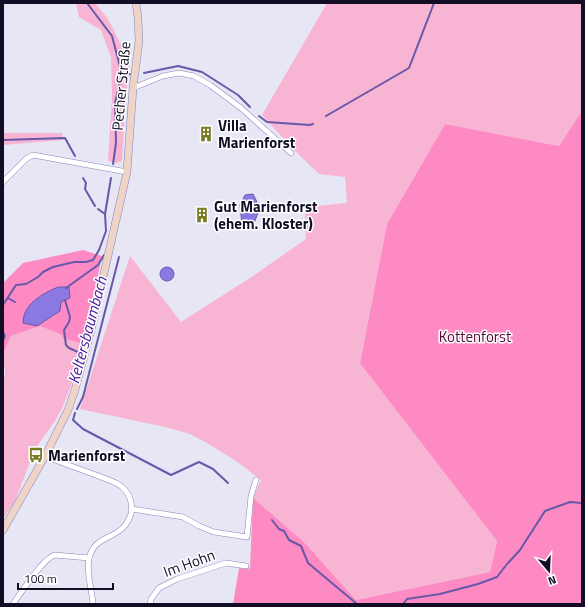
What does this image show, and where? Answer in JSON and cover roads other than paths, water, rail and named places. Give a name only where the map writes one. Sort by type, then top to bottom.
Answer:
[{"type":"main road","name":"Pecher Straße","points":[[3,530],[45,456],[68,410],[75,390],[94,318],[127,172],[133,88],[139,41],[136,3]]},
{"type":"street","points":[[133,88],[163,76],[179,73],[194,76],[210,85],[241,108],[291,153]]},
{"type":"street","points":[[3,182],[26,158],[33,155],[127,172]]},
{"type":"street","points":[[45,456],[109,480],[121,486],[129,495],[132,509],[130,518],[126,525],[119,531],[101,540],[92,550],[89,558],[88,567],[92,604]]},
{"type":"street","points":[[132,509],[183,517],[214,532],[247,537],[251,496],[256,480]]},
{"type":"street","points":[[13,604],[50,556],[55,555],[89,558]]},
{"type":"street","name":"Im Hohn","points":[[150,604],[151,599],[159,588],[177,579],[226,563],[246,566]]},
{"type":"waterway","points":[[87,3],[112,36],[122,74],[115,103],[116,143],[113,164]]},
{"type":"waterway","points":[[326,116],[409,68],[434,3]]},
{"type":"waterway","points":[[144,73],[178,66],[202,72],[238,95],[250,107]]},
{"type":"waterway","points":[[122,74],[130,74]]},
{"type":"waterway","points":[[259,116],[267,122],[313,124]]},
{"type":"waterway","points":[[3,140],[65,138],[75,156]]},
{"type":"waterway","points":[[83,178],[86,183],[85,189],[95,206]]},
{"type":"waterway","points":[[3,305],[16,285],[26,284],[53,267],[74,262],[86,262],[93,260],[99,250],[106,231],[105,214],[111,178]]},
{"type":"waterway","points":[[98,209],[105,214]]},
{"type":"waterway","name":"Keltersbaumbach","points":[[66,288],[98,265],[104,255]]},
{"type":"waterway","name":"Keltersbaumbach","points":[[77,409],[83,397],[119,257]]},
{"type":"waterway","name":"Keltersbaumbach","points":[[8,298],[15,302]]},
{"type":"waterway","points":[[65,300],[70,317],[64,330],[66,345],[80,353]]},
{"type":"waterway","points":[[3,332],[5,336],[3,341]]},
{"type":"waterway","name":"Keltersbaumbach","points":[[75,413],[73,420],[83,429],[171,475],[199,462],[213,469],[228,483]]},
{"type":"waterway","name":"Keltersbaumbach","points":[[508,563],[520,550],[545,511],[570,502],[582,503]]},
{"type":"waterway","name":"Keltersbaumbach","points":[[272,520],[279,529],[284,531],[289,540],[301,546],[308,563],[357,604]]},
{"type":"waterway","name":"Keltersbaumbach","points":[[403,604],[407,599],[440,594],[478,584],[497,577],[507,564]]},
{"type":"place","name":"Villa Marienforst","points":[[206,134]]},
{"type":"place","name":"Gut Marienforst (ehem. Kloster)","points":[[202,215]]},
{"type":"place","name":"Marienforst","points":[[36,455]]},
{"type":"park label","name":"Kottenforst","points":[[475,336]]}]
